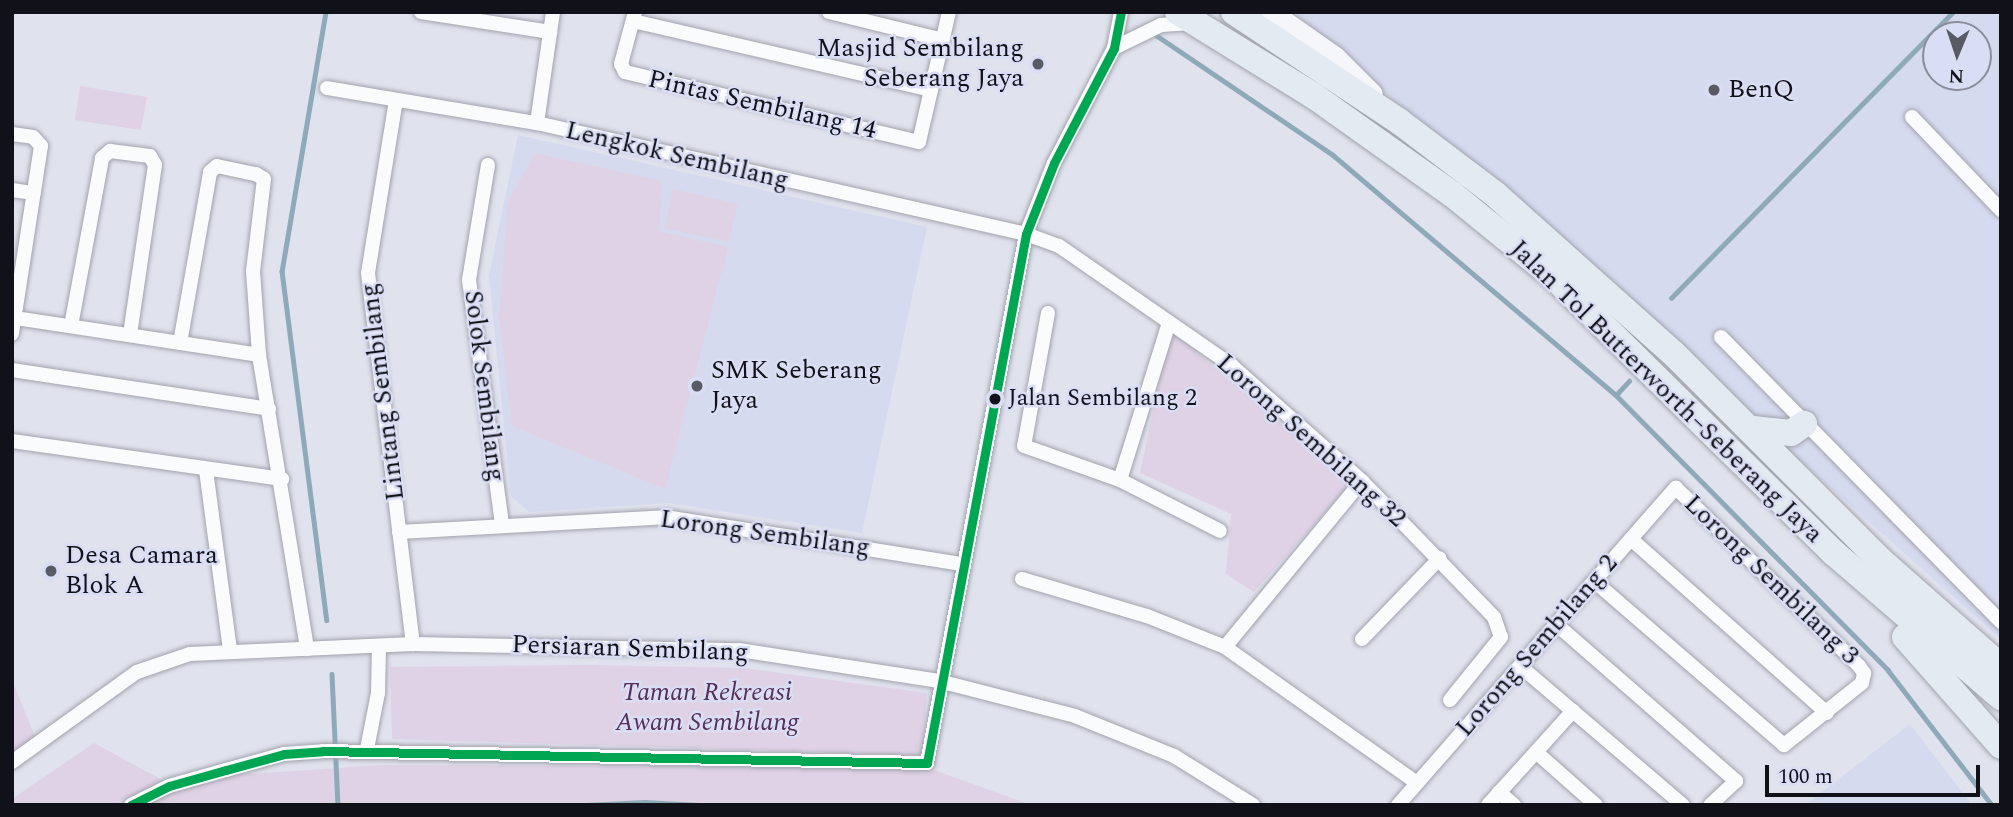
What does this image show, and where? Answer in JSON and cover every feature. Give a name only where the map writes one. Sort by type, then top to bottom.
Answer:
[{"type":"highway","name":"Jalan Tol Butterworth–Seberang Jaya","points":[[1234,12],[1400,122],[1581,268],[1753,429],[1879,559],[2001,667]]},
{"type":"highway","name":"Jalan Tol Butterworth–Seberang Jaya","points":[[1187,18],[1314,96],[1452,194],[1553,276],[1834,553],[1950,657],[2001,696]]},
{"type":"highway","points":[[1753,429],[1791,433],[1804,424]]},
{"type":"highway","points":[[1834,553],[2001,746]]},
{"type":"main road","points":[[1270,12],[1335,57],[1400,122]]},
{"type":"street","points":[[421,12],[550,32]]},
{"type":"street","points":[[537,123],[553,12]]},
{"type":"street","points":[[830,12],[943,40]]},
{"type":"street","points":[[634,17],[931,90],[949,12]]},
{"type":"street","points":[[131,805],[169,786],[284,754],[367,749],[927,763],[939,681],[1026,234],[1054,163],[1114,48],[1121,12]]},
{"type":"street","name":"Pintas Sembilang 14","points":[[634,17],[621,64],[625,72],[919,142],[931,90]]},
{"type":"street","points":[[1114,48],[1161,25],[1187,18]]},
{"type":"street","name":"Lengkok Sembilang","points":[[327,88],[537,123],[1026,234]]},
{"type":"street","name":"Lintang Sembilang","points":[[396,100],[368,273],[413,644]]},
{"type":"street","points":[[1912,117],[2001,210]]},
{"type":"street","points":[[12,134],[39,140],[34,193],[12,334]]},
{"type":"street","points":[[71,326],[102,158],[110,151],[153,159],[130,335]]},
{"type":"street","name":"Solok Sembilang","points":[[488,165],[469,280],[502,523]]},
{"type":"street","points":[[180,343],[212,167],[261,176],[264,179],[253,271],[259,355],[282,480],[307,649]]},
{"type":"street","points":[[12,190],[34,193]]},
{"type":"street","name":"Lorong Sembilang 32","points":[[1026,234],[1059,246],[1092,267],[1232,366],[1362,481],[1440,558],[1502,631],[1501,638],[1450,700]]},
{"type":"street","points":[[1048,313],[1021,443],[1120,480],[1220,531]]},
{"type":"street","points":[[15,318],[259,355]]},
{"type":"street","points":[[1120,480],[1169,323]]},
{"type":"street","points":[[1721,337],[2001,622]]},
{"type":"street","points":[[12,370],[269,409]]},
{"type":"street","points":[[12,441],[282,480]]},
{"type":"street","points":[[206,470],[229,649]]},
{"type":"street","points":[[1225,647],[1362,481]]},
{"type":"street","name":"Lorong Sembilang 2","points":[[1398,805],[1676,488]]},
{"type":"street","name":"Lorong Sembilang 3","points":[[1676,488],[1864,673],[1863,683],[1827,713]]},
{"type":"street","name":"Lorong Sembilang","points":[[399,532],[502,523],[665,517],[962,564]]},
{"type":"street","points":[[1594,581],[1784,746],[1827,713],[1631,539]]},
{"type":"street","points":[[1362,639],[1440,558]]},
{"type":"street","points":[[1022,579],[1147,616],[1225,647],[1417,783]]},
{"type":"street","points":[[1556,624],[1736,781],[1710,805]]},
{"type":"street","name":"Persiaran Sembilang","points":[[12,762],[137,672],[190,654],[229,649],[307,649],[413,644],[739,650],[939,681],[1101,724],[1174,755],[1252,805]]},
{"type":"street","points":[[367,749],[376,706],[379,646]]},
{"type":"street","points":[[1520,666],[1682,805]]},
{"type":"street","points":[[1488,805],[1573,711]]},
{"type":"street","points":[[1536,752],[1596,805]]},
{"type":"street","points":[[1499,792],[1514,805]]},
{"type":"shaded area","points":[[1294,12],[2001,12],[2001,639]]},
{"type":"shaded area","name":"SMK Seberang Jaya","points":[[518,135],[927,227],[862,533],[669,503],[529,512],[511,496],[489,276]]},
{"type":"shaded area","points":[[1910,724],[1972,805],[1805,805]]},
{"type":"shaded area","points":[[645,800],[737,805],[544,805]]},
{"type":"green space","points":[[80,86],[147,97],[141,130],[75,120]]},
{"type":"green space","points":[[535,153],[662,181],[659,231],[728,247],[665,489],[512,426],[499,317],[508,202]]},
{"type":"green space","points":[[673,189],[738,204],[729,242],[664,228]]},
{"type":"green space","points":[[1170,330],[1351,483],[1254,592],[1226,574],[1231,514],[1140,473]]},
{"type":"green space","name":"Taman Rekreasi Awam Sembilang","points":[[591,665],[743,668],[927,693],[922,755],[392,739],[390,667]]},
{"type":"green space","points":[[12,680],[36,739],[12,755]]},
{"type":"green space","points":[[94,743],[162,780],[381,765],[926,767],[1031,805],[737,805],[645,800],[544,805],[12,805],[12,799]]},
{"type":"waterway","points":[[326,12],[282,271],[327,620]]},
{"type":"waterway","points":[[1671,298],[1953,12]]},
{"type":"waterway","points":[[1156,35],[1333,155],[1616,395],[1888,670],[1992,805]]},
{"type":"waterway","points":[[1616,395],[1629,381]]},
{"type":"waterway","points":[[332,674],[338,805]]},
{"type":"transit line","points":[[131,805],[169,786],[284,754],[323,751],[927,763],[1026,234],[1054,163],[1114,48],[1121,12]]},
{"type":"place","name":"Masjid Sembilang Seberang Jaya","points":[[1038,64]]},
{"type":"place","name":"BenQ","points":[[1714,90]]},
{"type":"place","name":"SMK Seberang Jaya","points":[[697,386]]},
{"type":"place","name":"Jalan Sembilang 2","points":[[995,399]]},
{"type":"place","name":"Desa Camara Blok A","points":[[51,571]]}]
